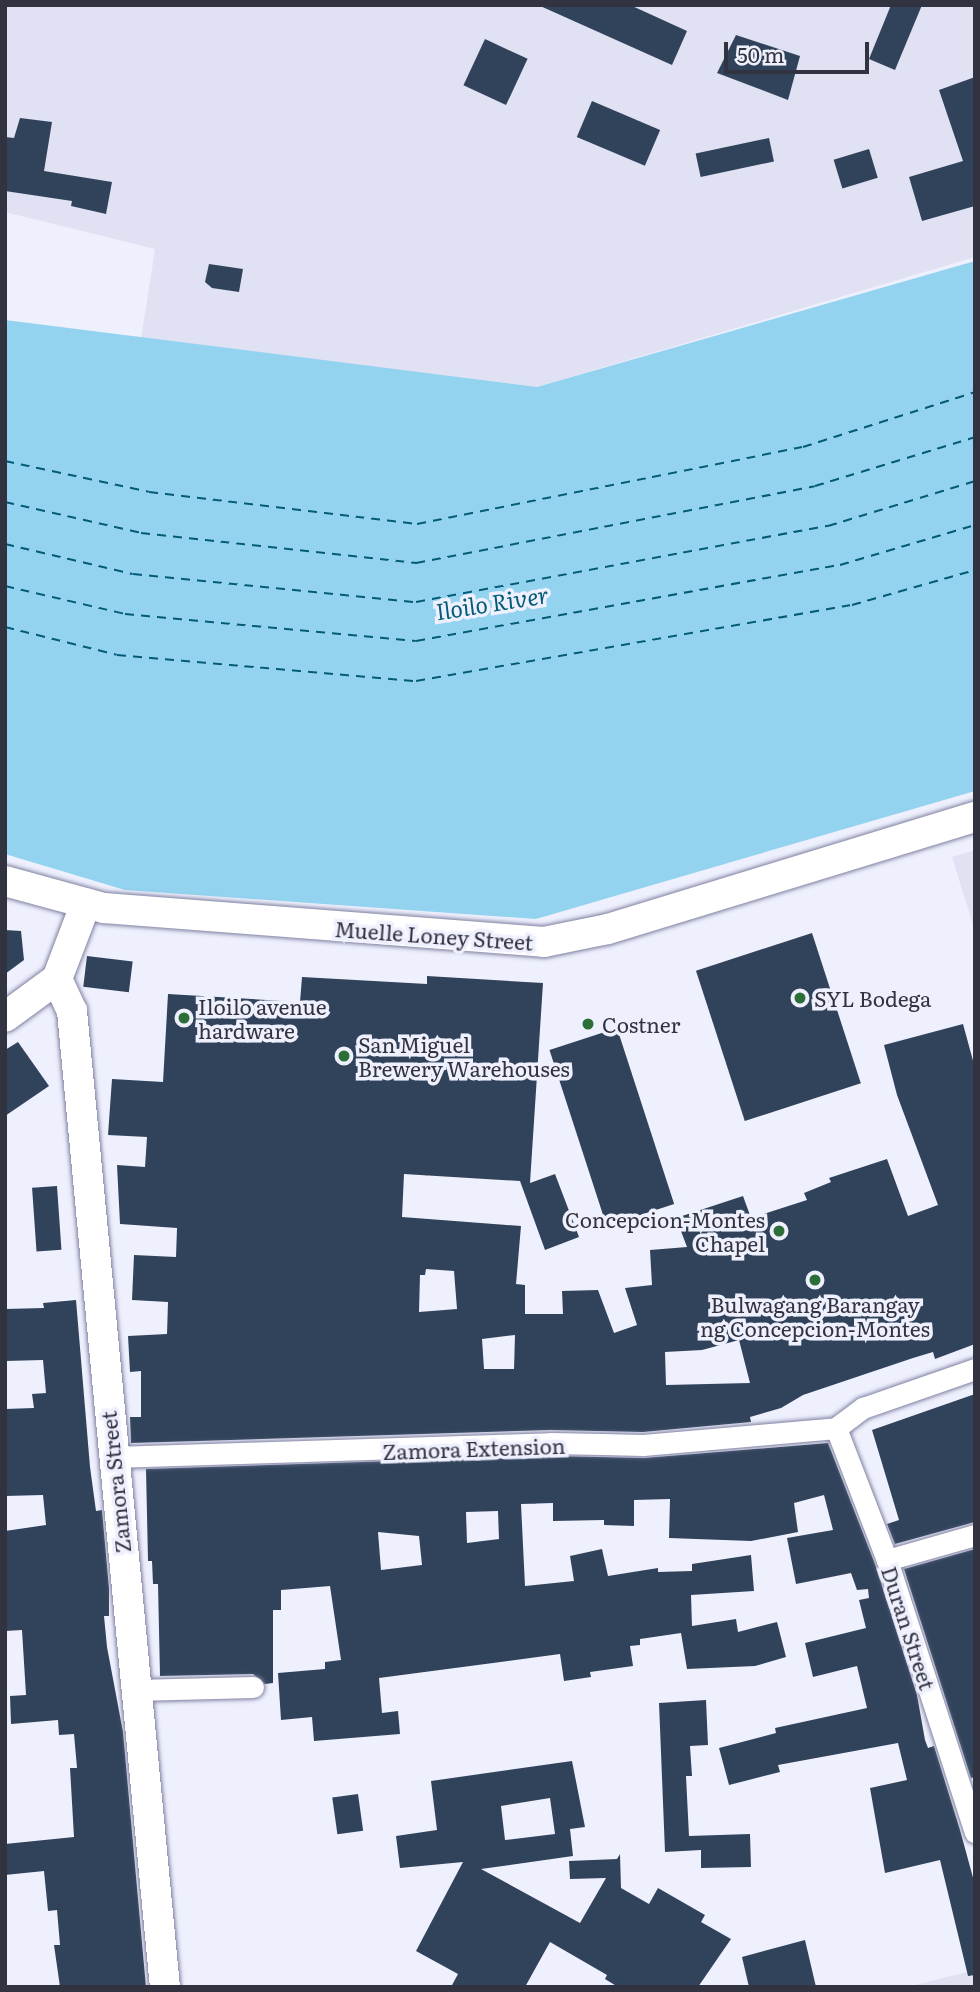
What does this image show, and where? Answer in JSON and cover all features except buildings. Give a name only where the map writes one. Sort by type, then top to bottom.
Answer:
[{"type":"street","name":"Muelle Loney Street","points":[[5,881],[86,903],[492,941],[544,942],[595,932],[975,817]]},
{"type":"street","points":[[5,1017],[57,979],[86,903]]},
{"type":"street","name":"Zamora Street","points":[[57,979],[72,1011],[165,1987]]},
{"type":"street","points":[[835,1428],[863,1408],[975,1369]]},
{"type":"street","name":"Zamora Extension","points":[[113,1457],[551,1443],[643,1445],[835,1428]]},
{"type":"street","name":"Duran Street","points":[[835,1428],[887,1560],[975,1832]]},
{"type":"street","points":[[887,1560],[975,1535]]},
{"type":"street","points":[[136,1690],[253,1687]]},
{"type":"shaded area","points":[[5,5],[975,5],[975,257],[537,387],[338,362],[137,364],[155,249],[5,212]]},
{"type":"shaded area","points":[[975,850],[975,931],[952,857]]},
{"type":"shaded area","points":[[975,1970],[975,1987],[907,1987]]},
{"type":"water","name":"Iloilo River","points":[[975,261],[975,791],[536,919],[125,890],[5,854],[5,320],[537,387]]},
{"type":"ferry route","points":[[5,461],[149,492],[417,524],[803,447],[975,392]]},
{"type":"ferry route","points":[[5,502],[141,533],[416,563],[815,486],[975,437]]},
{"type":"ferry route","points":[[5,544],[133,574],[416,602],[828,526],[975,481]]},
{"type":"ferry route","points":[[5,586],[125,614],[416,641],[840,565],[975,525]]},
{"type":"ferry route","points":[[5,627],[117,655],[416,681],[852,605],[975,570]]},
{"type":"place","name":"SYL Bodega","points":[[800,998]]},
{"type":"place","name":"Iloilo avenue hardware","points":[[184,1018]]},
{"type":"place","name":"Costner","points":[[588,1024]]},
{"type":"place","name":"San Miguel Brewery Warehouses","points":[[344,1056]]},
{"type":"place","name":"Concepcion-Montes Chapel","points":[[779,1231]]},
{"type":"place","name":"Bulwagang Barangay ng Concepcion-Montes","points":[[815,1280]]}]
